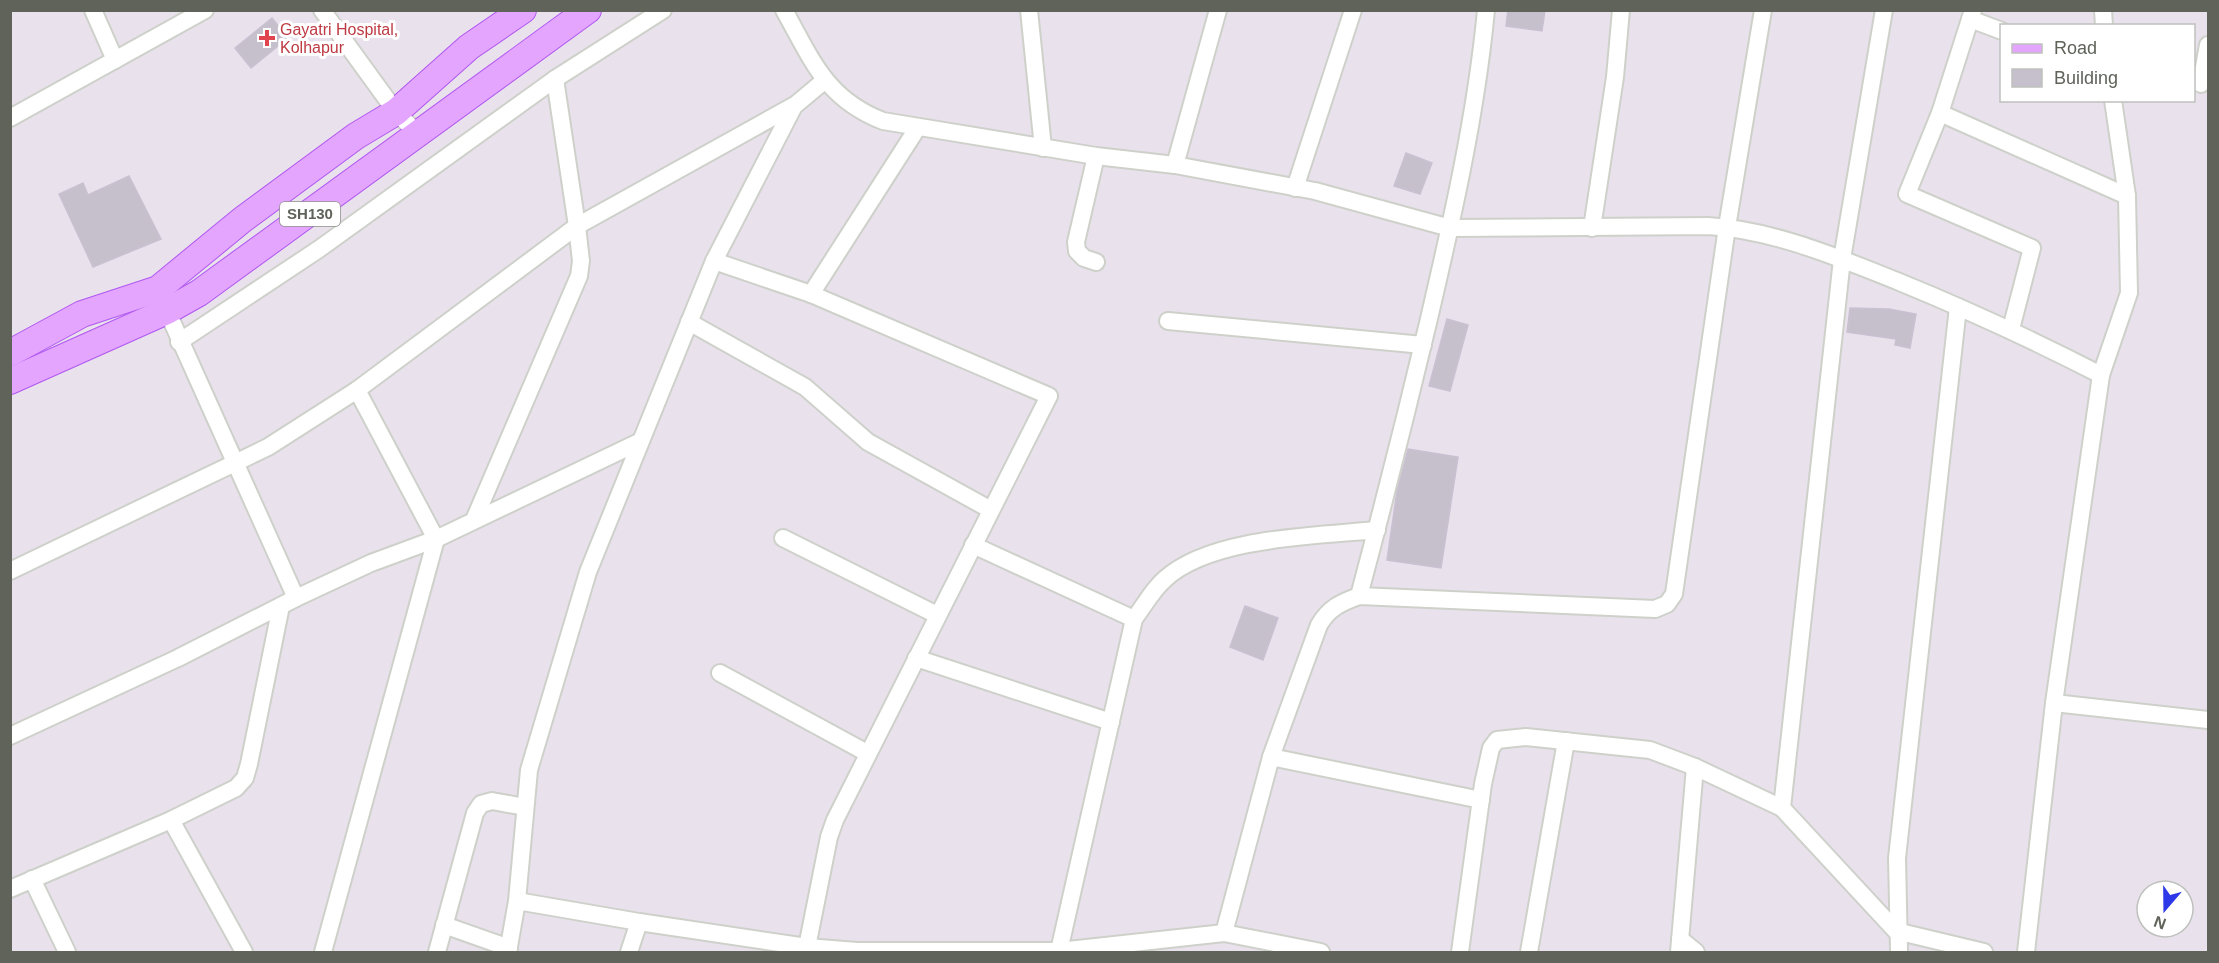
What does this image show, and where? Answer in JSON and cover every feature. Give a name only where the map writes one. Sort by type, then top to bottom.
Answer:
[{"type":"main road","points":[[10,353],[82,314],[162,300],[242,220],[356,136],[396,112],[470,47],[523,10]]},
{"type":"main road","name":"SH130","points":[[10,381],[162,300],[199,294],[588,10]]},
{"type":"street","points":[[93,10],[115,60]]},
{"type":"street","points":[[10,118],[206,10]]},
{"type":"street","points":[[322,10],[396,112],[418,134]]},
{"type":"street","points":[[179,342],[319,249],[555,79],[663,10]]},
{"type":"street","points":[[784,10],[824,81],[855,107],[883,121],[1096,156],[1175,165],[1295,188],[1450,228],[1744,229],[1842,259],[2012,329],[2101,375]]},
{"type":"street","points":[[1029,10],[1043,148]]},
{"type":"street","points":[[1206,10],[1211,28]]},
{"type":"street","points":[[1175,165],[1211,28],[1218,10]]},
{"type":"street","points":[[1295,188],[1353,10]]},
{"type":"street","points":[[1359,596],[1423,345],[1450,228],[1481,61],[1486,10]]},
{"type":"street","points":[[1593,228],[1615,76],[1621,10]]},
{"type":"street","points":[[1224,933],[1271,758],[1319,625],[1326,613],[1337,604],[1359,596],[1655,609],[1667,604],[1674,594],[1727,228],[1763,10]]},
{"type":"street","points":[[1782,808],[1842,259],[1884,10]]},
{"type":"street","points":[[2000,31],[1972,15],[1940,113],[1907,194],[2032,248],[2012,329]]},
{"type":"street","points":[[2201,84],[2208,45]]},
{"type":"street","points":[[474,520],[579,276],[581,261],[577,226],[555,79]]},
{"type":"street","points":[[10,571],[268,447],[357,390],[577,226],[794,106],[824,81]]},
{"type":"street","points":[[2026,952],[2054,703],[2101,375],[2129,293],[2127,196],[2113,102]]},
{"type":"street","points":[[444,925],[508,950],[517,901],[529,770],[588,572],[714,261],[794,106]]},
{"type":"street","points":[[1940,113],[2127,196]]},
{"type":"street","points":[[811,294],[918,127]]},
{"type":"street","points":[[1096,156],[1076,242],[1077,251],[1084,258],[1096,262]]},
{"type":"street","points":[[714,261],[811,294],[1049,396],[867,753],[829,837],[807,947]]},
{"type":"street","points":[[162,300],[296,598]]},
{"type":"street","points":[[1899,952],[1896,931],[1897,858],[1958,307]]},
{"type":"street","points":[[689,321],[812,392],[868,442],[991,510]]},
{"type":"street","points":[[1168,321],[1423,345]]},
{"type":"street","points":[[323,952],[436,539],[357,390]]},
{"type":"street","points":[[10,736],[178,658],[296,598],[371,563],[436,539],[639,442]]},
{"type":"street","points":[[1059,951],[1134,619],[1164,579],[1177,570],[1221,550],[1245,543],[1377,530]]},
{"type":"street","points":[[783,538],[937,615]]},
{"type":"street","points":[[973,545],[1134,619]]},
{"type":"street","points":[[10,889],[171,820],[236,788],[245,778],[281,606]]},
{"type":"street","points":[[916,658],[1111,723]]},
{"type":"street","points":[[720,673],[867,753]]},
{"type":"street","points":[[2054,703],[2208,720]]},
{"type":"street","points":[[1460,952],[1481,800],[1491,748],[1497,740],[1508,736],[1650,750],[1695,767],[1782,808],[1896,931],[1984,952]]},
{"type":"street","points":[[1529,952],[1566,741]]},
{"type":"street","points":[[1271,758],[1481,800]]},
{"type":"street","points":[[1695,767],[1679,946],[1696,952]]},
{"type":"street","points":[[437,952],[475,813],[481,804],[492,801],[525,807]]},
{"type":"street","points":[[171,820],[244,952]]},
{"type":"street","points":[[32,879],[67,952]]},
{"type":"street","points":[[517,901],[807,947],[857,951],[1059,951],[1224,933],[1321,952]]},
{"type":"street","points":[[629,952],[639,922]]},
{"type":"building","points":[[1508,10],[1545,10],[1542,31],[1506,26]]},
{"type":"building","points":[[272,18],[288,38],[251,68],[235,48]]},
{"type":"building","points":[[1406,153],[1432,163],[1420,194],[1394,186]]},
{"type":"building","points":[[129,176],[161,239],[93,267],[59,194],[83,183],[88,195]]},
{"type":"building","points":[[1850,308],[1889,309],[1916,314],[1910,348],[1895,345],[1896,339],[1847,332]]},
{"type":"building","points":[[1447,319],[1468,325],[1450,391],[1429,386]]},
{"type":"building","points":[[1408,449],[1458,457],[1441,568],[1387,560],[1397,491]]},
{"type":"building","points":[[1245,606],[1278,618],[1263,660],[1230,647]]},
{"type":"place","name":"Gayatri Hospital, Kolhapur","points":[[267,38]]}]
